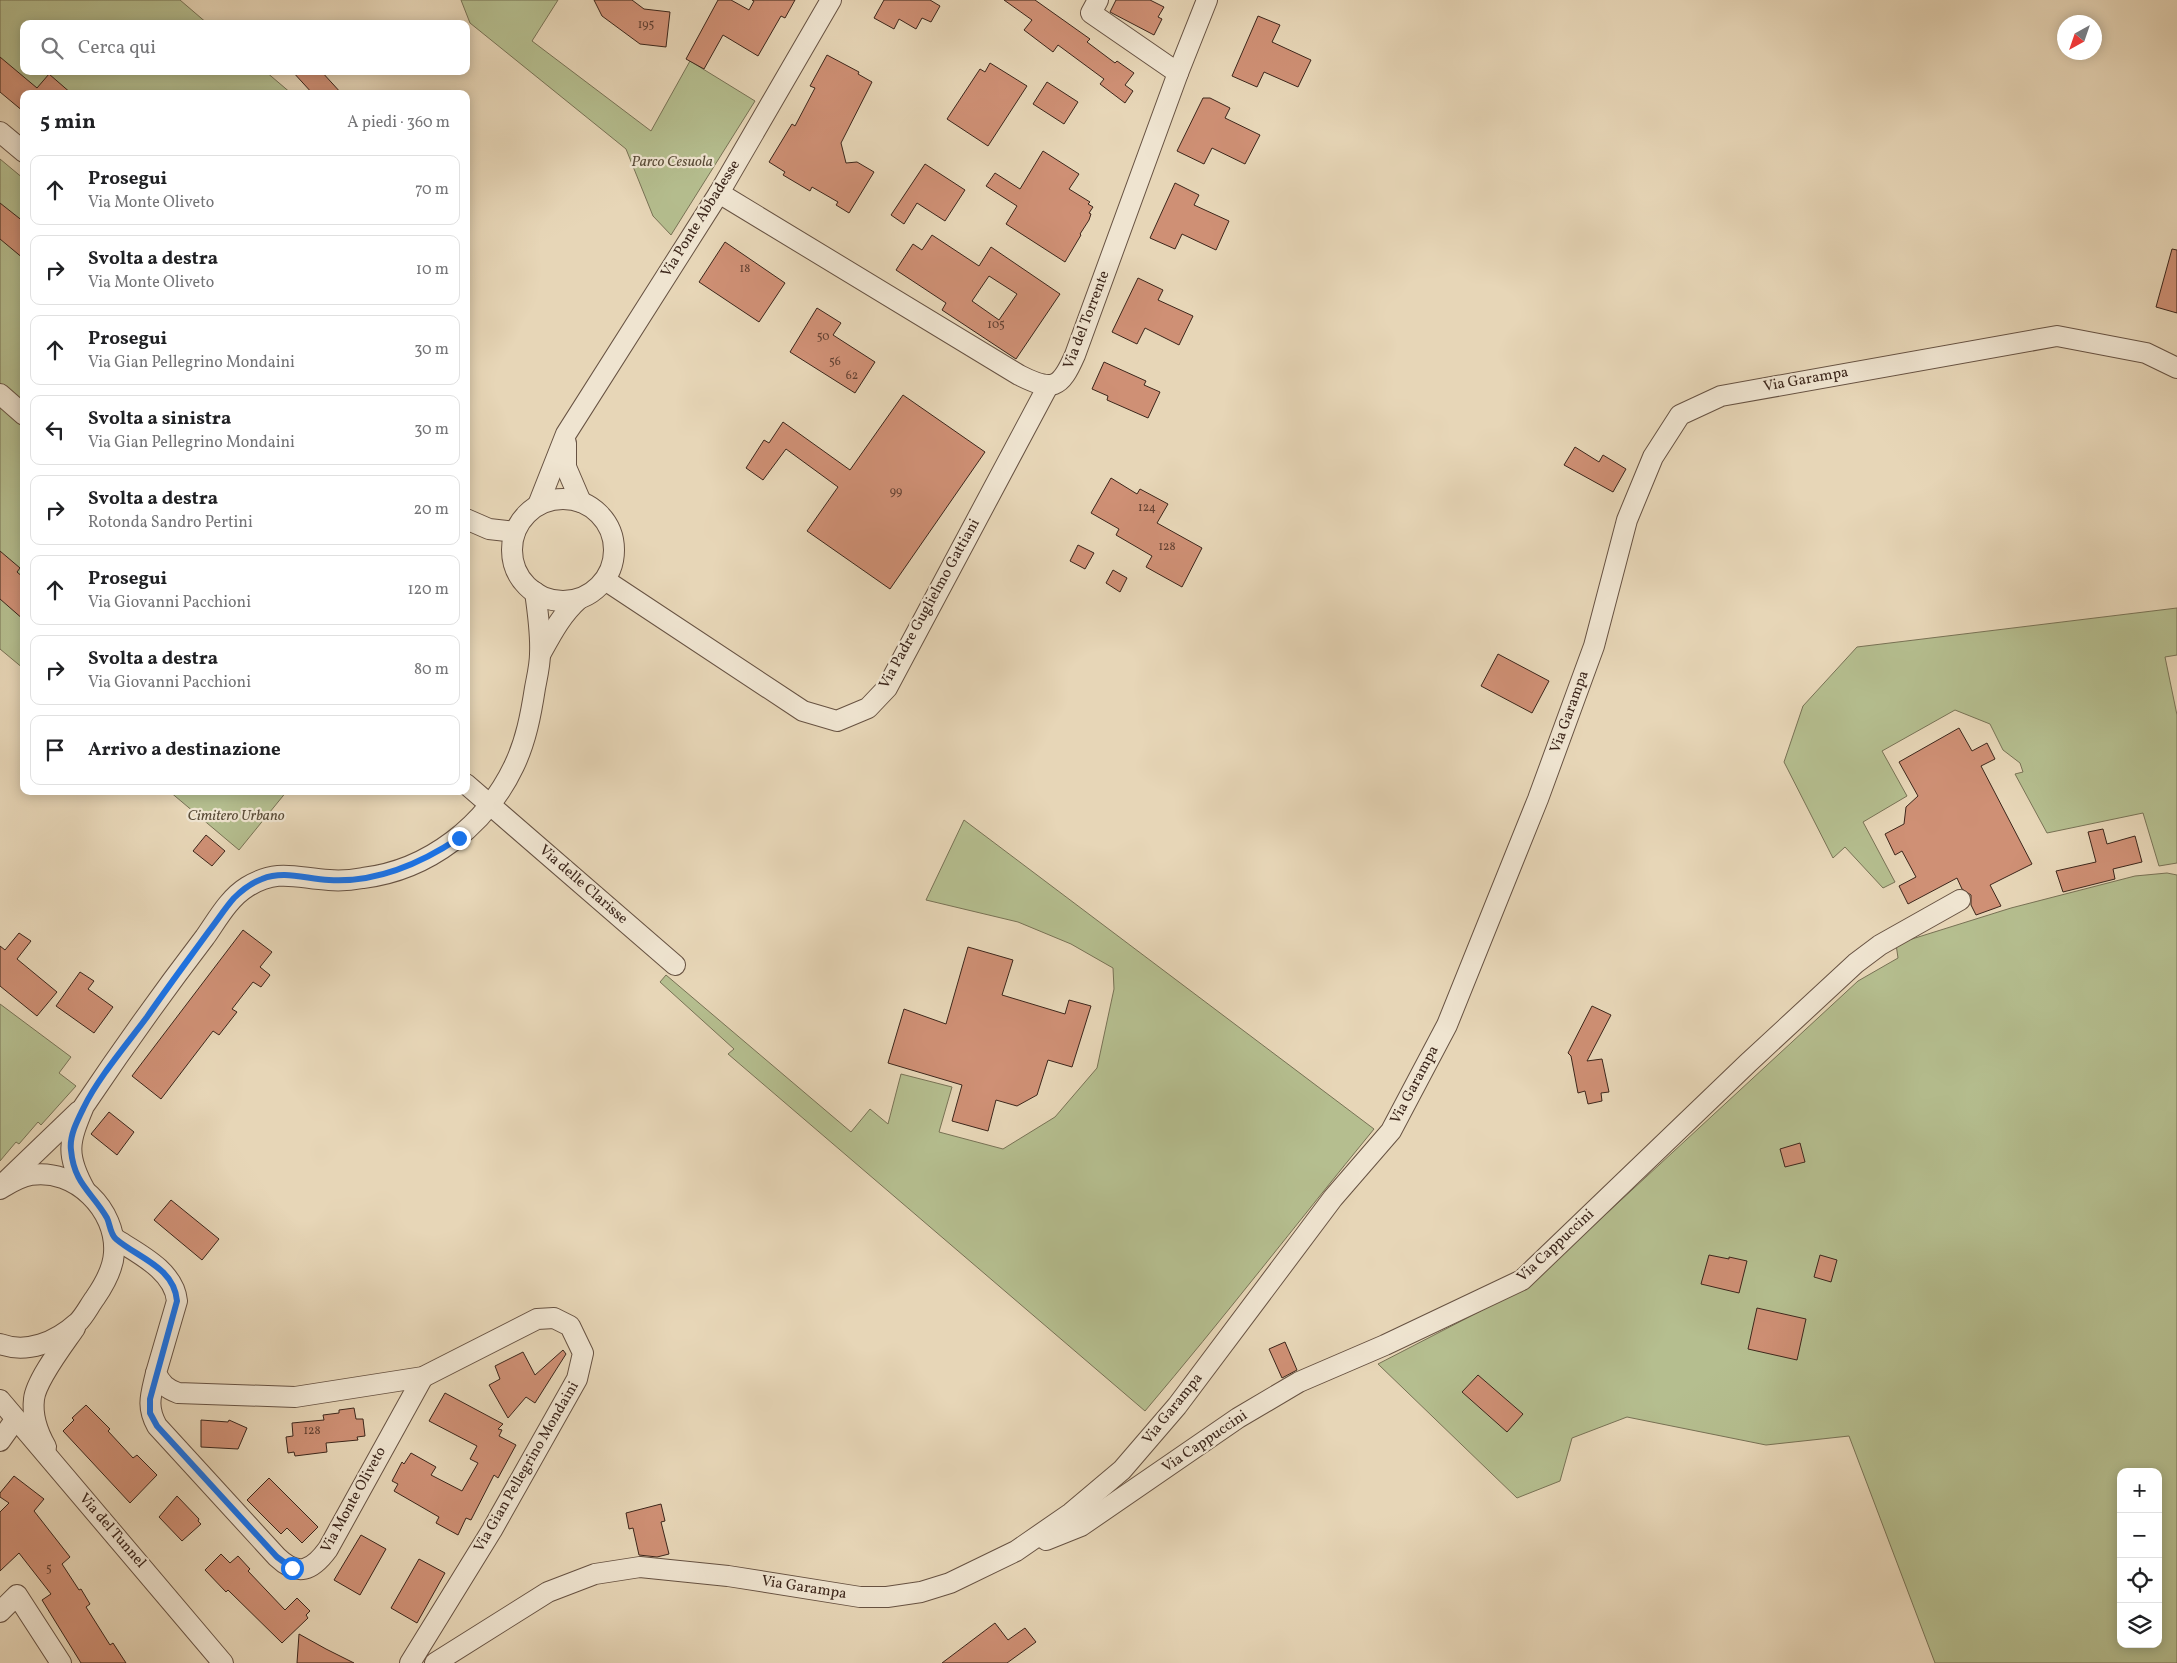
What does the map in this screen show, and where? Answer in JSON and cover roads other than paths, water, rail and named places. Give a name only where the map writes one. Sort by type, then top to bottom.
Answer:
[{"type":"street","name":"Via Ponte Abbadesse","points":[[538,505],[566,434],[719,193],[831,0]]},
{"type":"street","name":"Via del Torrente","points":[[1048,386],[1058,382],[1066,375],[1075,355],[1178,73],[1207,0]]},
{"type":"street","points":[[1094,7],[1178,73]]},
{"type":"street","points":[[0,132],[20,149]]},
{"type":"street","points":[[719,193],[1018,375],[1038,384],[1048,386]]},
{"type":"street","name":"Via Garampa","points":[[435,1663],[548,1592],[595,1574],[640,1567],[728,1576],[860,1597],[887,1597],[921,1592],[950,1583],[1016,1551],[1072,1513],[1122,1470],[1177,1406],[1333,1198],[1391,1131],[1447,1025],[1534,808],[1594,646],[1627,520],[1652,457],[1680,415],[1721,396],[2057,336],[2146,354],[2177,368]]},
{"type":"street","name":"Via Padre Guglielmo Gattiani","points":[[605,580],[802,711],[837,721],[868,708],[887,688],[1048,386]]},
{"type":"street","points":[[0,394],[20,411]]},
{"type":"street","points":[[566,434],[566,467],[582,502]]},
{"type":"street","points":[[540,655],[562,617],[579,599],[594,591],[605,580],[612,566],[614,551],[612,535],[606,521],[595,510],[582,502],[560,499],[538,505],[529,512],[516,532],[512,544],[516,568],[524,582],[535,592],[556,600],[579,599]]},
{"type":"street","points":[[470,521],[489,528],[516,532]]},
{"type":"street","points":[[0,1188],[84,1106],[191,956],[233,899],[244,888],[262,878],[285,874],[329,880],[364,878],[396,871],[421,861],[459,838],[490,805],[514,766],[532,710],[540,655],[539,622],[535,592]]},
{"type":"street","name":"Via delle Clarisse","points":[[470,788],[675,965]]},
{"type":"street","name":"Via Cappuccini","points":[[1016,1551],[1081,1526],[1238,1418],[1299,1382],[1385,1345],[1522,1280],[1748,1062],[1856,963],[1880,945],[1960,900]]},
{"type":"street","points":[[84,1106],[73,1133],[70,1148],[77,1176],[85,1190]]},
{"type":"street","points":[[0,1188],[20,1178],[46,1175],[62,1177],[85,1190],[96,1200],[108,1221],[114,1238],[112,1267],[102,1288],[42,1378],[34,1397],[34,1415],[38,1429],[56,1467]]},
{"type":"street","points":[[114,1238],[159,1269],[171,1281],[176,1291],[177,1301],[156,1374]]},
{"type":"street","name":"Via Gian Pellegrino Mondaini","points":[[156,1374],[159,1381],[168,1389],[178,1394],[295,1397],[423,1377],[536,1319],[544,1317],[560,1319],[570,1326],[584,1353],[577,1379],[492,1530],[410,1663]]},
{"type":"street","points":[[0,1352],[34,1347],[63,1333],[78,1322]]},
{"type":"street","points":[[0,1344],[15,1348],[34,1347]]},
{"type":"street","name":"Via Monte Oliveto","points":[[156,1374],[150,1413],[157,1426],[277,1557],[292,1568],[304,1570],[318,1562],[328,1549],[423,1377]]},
{"type":"street","name":"Via del Tunnel","points":[[0,1400],[223,1663]]},
{"type":"street","points":[[0,1441],[15,1420]]},
{"type":"street","points":[[0,1612],[17,1595],[61,1663]]},
{"type":"park label","name":"Parco Cesuola","points":[[672,162]]},
{"type":"park label","name":"Cimitero Urbano","points":[[236,816]]}]
